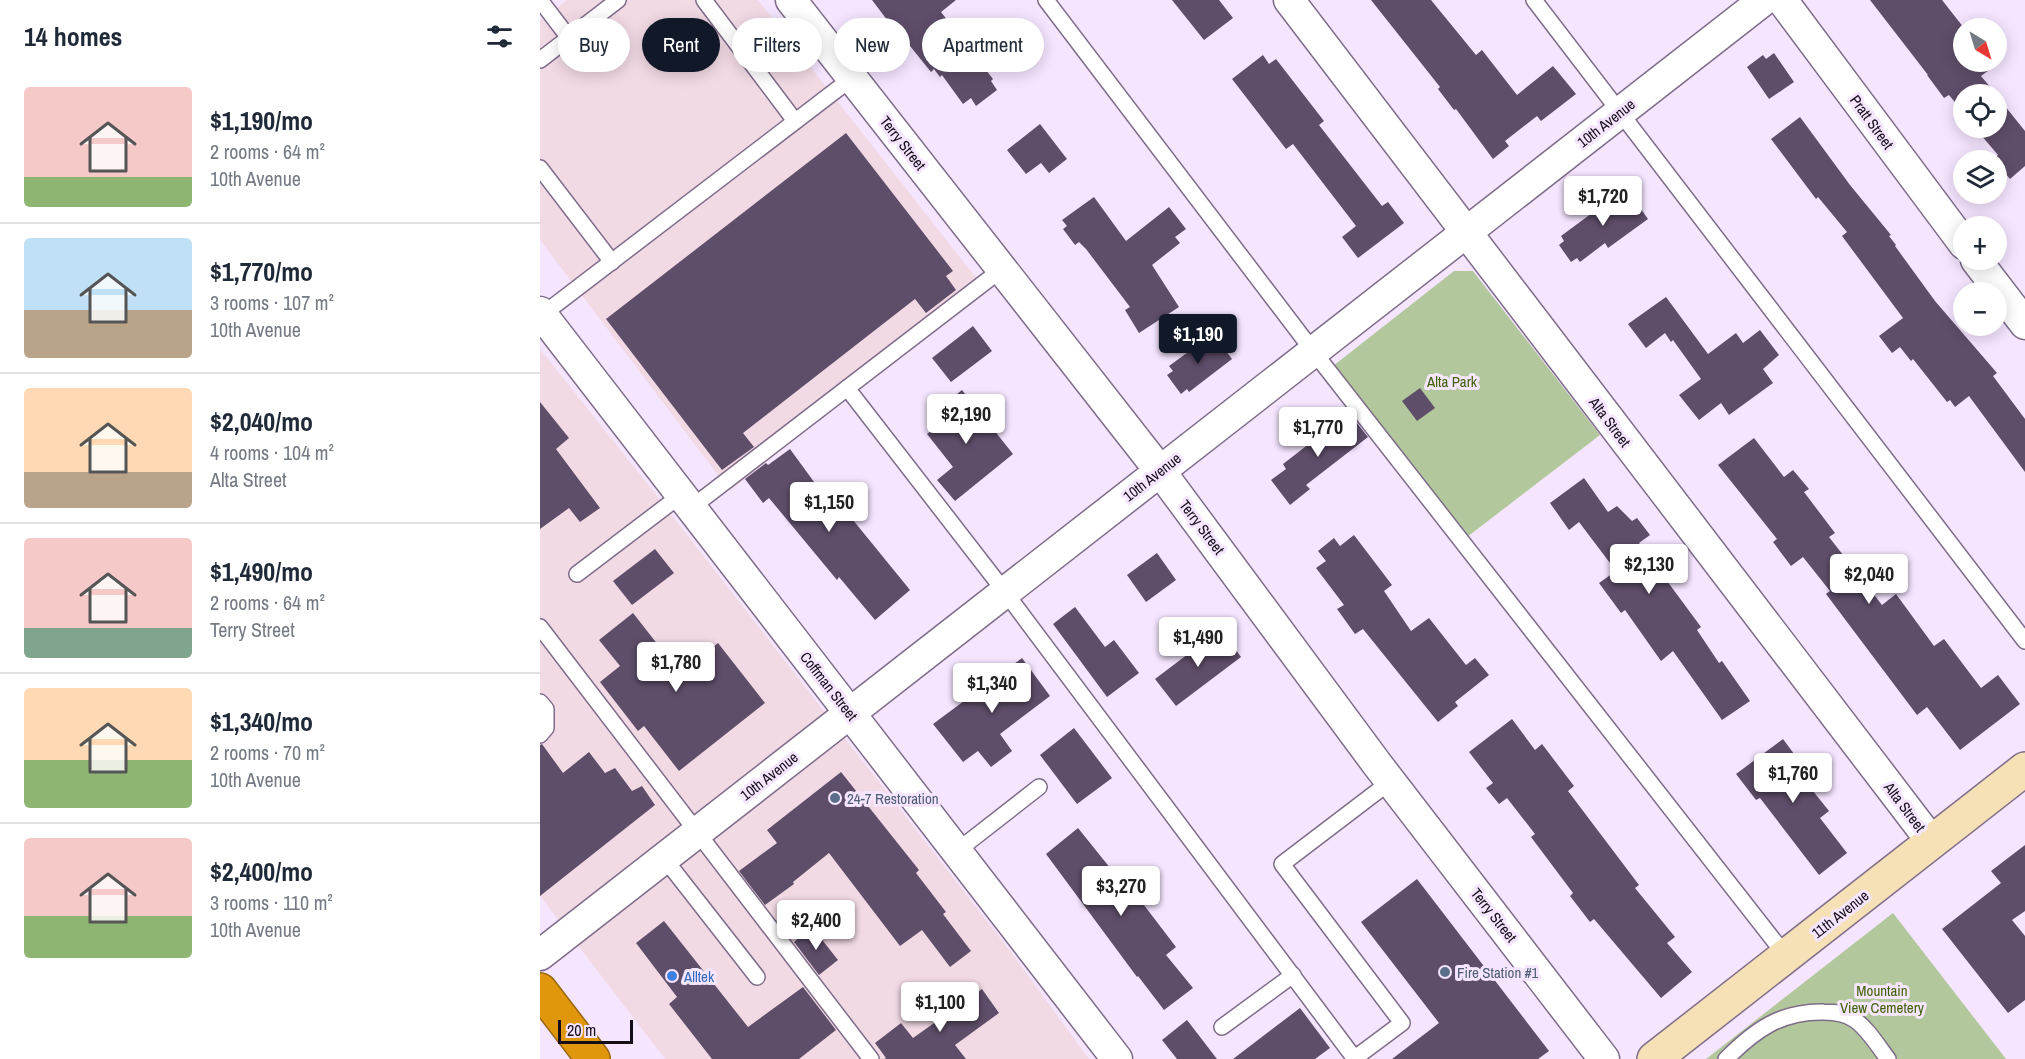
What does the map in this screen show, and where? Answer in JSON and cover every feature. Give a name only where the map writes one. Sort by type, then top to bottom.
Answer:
[{"type":"highway","points":[[540,990],[593,1059]]},
{"type":"street","name":"Terry Street","points":[[791,0],[1160,471],[1391,781],[1604,1059]]},
{"type":"street","name":"Alta Street","points":[[1289,0],[1932,842]]},
{"type":"street","name":"10th Avenue","points":[[540,955],[1764,0]]},
{"type":"street","name":"Pratt Street","points":[[1782,0],[1953,229]]},
{"type":"street","points":[[1984,270],[2025,324]]},
{"type":"street","name":"Coffman Street","points":[[541,314],[1118,1059]]},
{"type":"street","name":"11th Avenue","points":[[1654,1059],[2025,770]]},
{"type":"lane","points":[[540,0],[558,24]]},
{"type":"lane","points":[[595,18],[618,0]]},
{"type":"lane","points":[[704,0],[795,121]]},
{"type":"lane","points":[[1046,0],[1313,351],[1786,956]]},
{"type":"lane","points":[[1534,0],[2025,640]]},
{"type":"lane","points":[[540,60],[558,46]]},
{"type":"lane","points":[[541,314],[852,78]]},
{"type":"lane","points":[[540,168],[612,262]]},
{"type":"lane","points":[[577,574],[686,502],[847,388],[1002,269]]},
{"type":"lane","points":[[847,388],[1005,592],[1355,1059],[1402,1023],[1282,864],[1391,781]]},
{"type":"lane","points":[[540,627],[871,1059]]},
{"type":"lane","points":[[540,702],[546,709],[546,728],[540,735]]},
{"type":"lane","points":[[957,851],[1039,787]]},
{"type":"lane","points":[[664,858],[758,977]]},
{"type":"lane","points":[[1222,1027],[1293,975]]},
{"type":"lane","points":[[1726,1059],[1745,1041],[1771,1022],[1796,1014],[1825,1012],[1847,1015],[1856,1021],[1888,1059]]},
{"type":"shaded area","points":[[567,0],[758,0],[772,18],[732,18],[732,72],[814,72],[984,288],[730,491],[540,240],[540,21]]},
{"type":"shaded area","points":[[540,349],[1008,948],[1089,1059],[665,1059],[540,896]]},
{"type":"green space","name":"Alta Park","points":[[1454,271],[1473,271],[1600,435],[1467,537],[1333,366]]},
{"type":"green space","name":"Mountain View Cemetery","points":[[1893,913],[2006,1059],[1706,1059]]},
{"type":"building","points":[[872,0],[956,0],[941,12],[946,18],[922,18],[922,61],[910,46],[910,18],[886,18]]},
{"type":"building","points":[[1172,0],[1219,0],[1233,18],[1204,40]]},
{"type":"building","points":[[1371,0],[1431,0],[1476,55],[1482,50],[1517,95],[1553,66],[1576,94],[1541,121],[1537,116],[1505,141],[1509,146],[1493,159]]},
{"type":"building","points":[[1870,0],[1942,0],[1956,18],[1953,18],[1953,72],[1986,72],[1981,76],[1988,84],[1953,84],[1953,100],[1949,95],[1944,98]]},
{"type":"building","points":[[1774,53],[1794,82],[1769,99],[1747,67],[1763,55],[1766,59]]},
{"type":"building","points":[[1263,55],[1269,64],[1276,59],[1324,121],[1319,125],[1382,206],[1388,202],[1404,223],[1358,258],[1342,237],[1356,226],[1293,144],[1286,149],[1232,79]]},
{"type":"building","points":[[936,72],[988,72],[997,90],[976,106],[971,98],[963,104],[942,75],[940,77]]},
{"type":"building","points":[[2007,109],[2025,131],[2025,166],[2010,179],[2007,175],[2007,150],[1994,150],[1984,138],[2007,138]]},
{"type":"building","points":[[1800,117],[1850,185],[1891,235],[1889,236],[1895,246],[1953,322],[1953,336],[1965,336],[1997,373],[1993,376],[2025,419],[2025,472],[1969,396],[1955,407],[1950,400],[1947,402],[1913,359],[1911,361],[1900,347],[1892,353],[1879,336],[1903,318],[1842,236],[1847,232],[1818,197],[1816,199],[1771,139]]},
{"type":"building","points":[[1040,124],[1067,159],[1049,173],[1041,163],[1026,174],[1007,150]]},
{"type":"building","points":[[846,133],[953,271],[946,276],[956,290],[926,313],[915,299],[743,433],[754,447],[722,470],[606,319]]},
{"type":"building","points":[[1626,188],[1648,219],[1608,248],[1605,243],[1580,262],[1577,258],[1571,262],[1559,245],[1564,241],[1561,236]]},
{"type":"building","points":[[1094,197],[1126,241],[1169,207],[1186,229],[1175,237],[1180,243],[1152,265],[1179,307],[1139,333],[1125,310],[1130,307],[1086,249],[1079,242],[1075,245],[1063,229],[1067,226],[1062,220]]},
{"type":"building","points":[[1666,297],[1708,354],[1736,333],[1743,343],[1760,330],[1779,355],[1763,369],[1773,383],[1729,415],[1721,403],[1699,420],[1679,395],[1701,379],[1673,340],[1671,342],[1665,333],[1646,348],[1628,324]]},
{"type":"building","points":[[973,326],[992,351],[951,382],[932,358]]},
{"type":"building","points":[[1213,334],[1232,359],[1189,392],[1187,389],[1181,394],[1167,375],[1173,371],[1169,366]]},
{"type":"building","points":[[1420,388],[1435,408],[1417,421],[1402,401]]},
{"type":"building","points":[[962,390],[1013,454],[955,501],[937,480],[953,467],[927,434],[935,428],[927,418]]},
{"type":"building","points":[[540,402],[569,438],[556,449],[600,508],[580,522],[569,508],[540,529]]},
{"type":"building","points":[[1349,413],[1368,437],[1306,485],[1310,489],[1290,505],[1271,480],[1286,469],[1283,464]]},
{"type":"building","points":[[1754,438],[1784,477],[1793,470],[1809,489],[1804,492],[1835,533],[1829,537],[1882,605],[1896,594],[1934,646],[1944,639],[1981,688],[1998,675],[2020,704],[1960,750],[1927,707],[1917,715],[1826,594],[1830,591],[1803,557],[1791,566],[1773,542],[1777,539],[1718,465]]},
{"type":"building","points":[[790,449],[825,497],[831,493],[910,590],[875,620],[839,577],[837,580],[769,498],[763,503],[745,479]]},
{"type":"building","points":[[1584,478],[1608,512],[1617,506],[1632,521],[1637,518],[1650,535],[1639,543],[1701,627],[1697,630],[1719,663],[1722,661],[1750,701],[1722,720],[1673,651],[1661,661],[1625,610],[1621,613],[1599,583],[1616,571],[1579,522],[1569,530],[1550,503]]},
{"type":"building","points":[[1354,535],[1392,585],[1384,591],[1411,631],[1429,618],[1466,665],[1475,658],[1489,675],[1455,702],[1458,706],[1438,722],[1363,629],[1355,634],[1337,609],[1344,605],[1316,568],[1326,561],[1318,551],[1334,538],[1340,546]]},
{"type":"building","points":[[655,549],[674,573],[632,605],[613,581]]},
{"type":"building","points":[[1157,553],[1176,580],[1146,602],[1127,575]]},
{"type":"building","points":[[1075,607],[1105,647],[1114,640],[1139,673],[1107,697],[1053,624]]},
{"type":"building","points":[[633,613],[673,664],[681,657],[688,667],[718,643],[765,703],[679,771],[644,726],[638,731],[600,682],[620,666],[599,640]]},
{"type":"building","points":[[1221,629],[1241,657],[1176,706],[1155,679]]},
{"type":"building","points":[[1022,658],[1050,696],[1000,734],[1012,751],[991,767],[978,751],[963,762],[933,724]]},
{"type":"building","points":[[1512,719],[1535,750],[1542,744],[1574,786],[1568,791],[1639,885],[1635,888],[1675,937],[1667,943],[1692,972],[1661,998],[1594,919],[1590,922],[1570,896],[1573,893],[1531,837],[1535,834],[1507,798],[1499,804],[1486,788],[1493,783],[1469,752]]},
{"type":"building","points":[[1074,728],[1112,778],[1077,804],[1040,755]]},
{"type":"building","points":[[1783,739],[1803,766],[1797,771],[1829,811],[1820,818],[1847,853],[1819,875],[1760,798],[1756,800],[1736,774]]},
{"type":"building","points":[[542,744],[563,773],[589,752],[605,773],[615,768],[632,791],[642,786],[655,805],[540,896],[540,745]]},
{"type":"building","points":[[841,772],[919,870],[916,873],[946,912],[943,914],[971,951],[950,967],[922,930],[900,946],[829,853],[793,882],[794,884],[765,905],[739,871],[777,843],[767,830]]},
{"type":"building","points":[[1078,828],[1115,874],[1118,871],[1176,947],[1166,955],[1193,988],[1164,1010],[1046,854]]},
{"type":"building","points":[[2025,845],[2025,911],[2012,920],[2025,936],[2025,1000],[2008,1013],[1942,929],[2001,883],[1991,871]]},
{"type":"building","name":"Fire Station #1","points":[[1417,879],[1549,1051],[1538,1059],[1392,1059],[1439,1023],[1361,922]]},
{"type":"building","points":[[664,921],[748,1027],[803,987],[836,1030],[799,1059],[712,1059],[669,1004],[677,997],[636,943]]},
{"type":"building","points":[[812,927],[838,960],[819,975],[794,942]]},
{"type":"building","points":[[982,989],[999,1013],[955,1045],[966,1059],[884,1059],[886,1058],[875,1043],[901,1023],[913,1038]]},
{"type":"building","points":[[1300,1008],[1330,1048],[1315,1059],[1233,1059]]},
{"type":"building","points":[[1187,1020],[1217,1059],[1177,1059],[1162,1040]]},
{"type":"place","name":"24-7 Restoration","points":[[835,798]]},
{"type":"place","name":"Fire Station #1","points":[[1445,972]]},
{"type":"place","name":"Alltek","points":[[672,976]]}]
